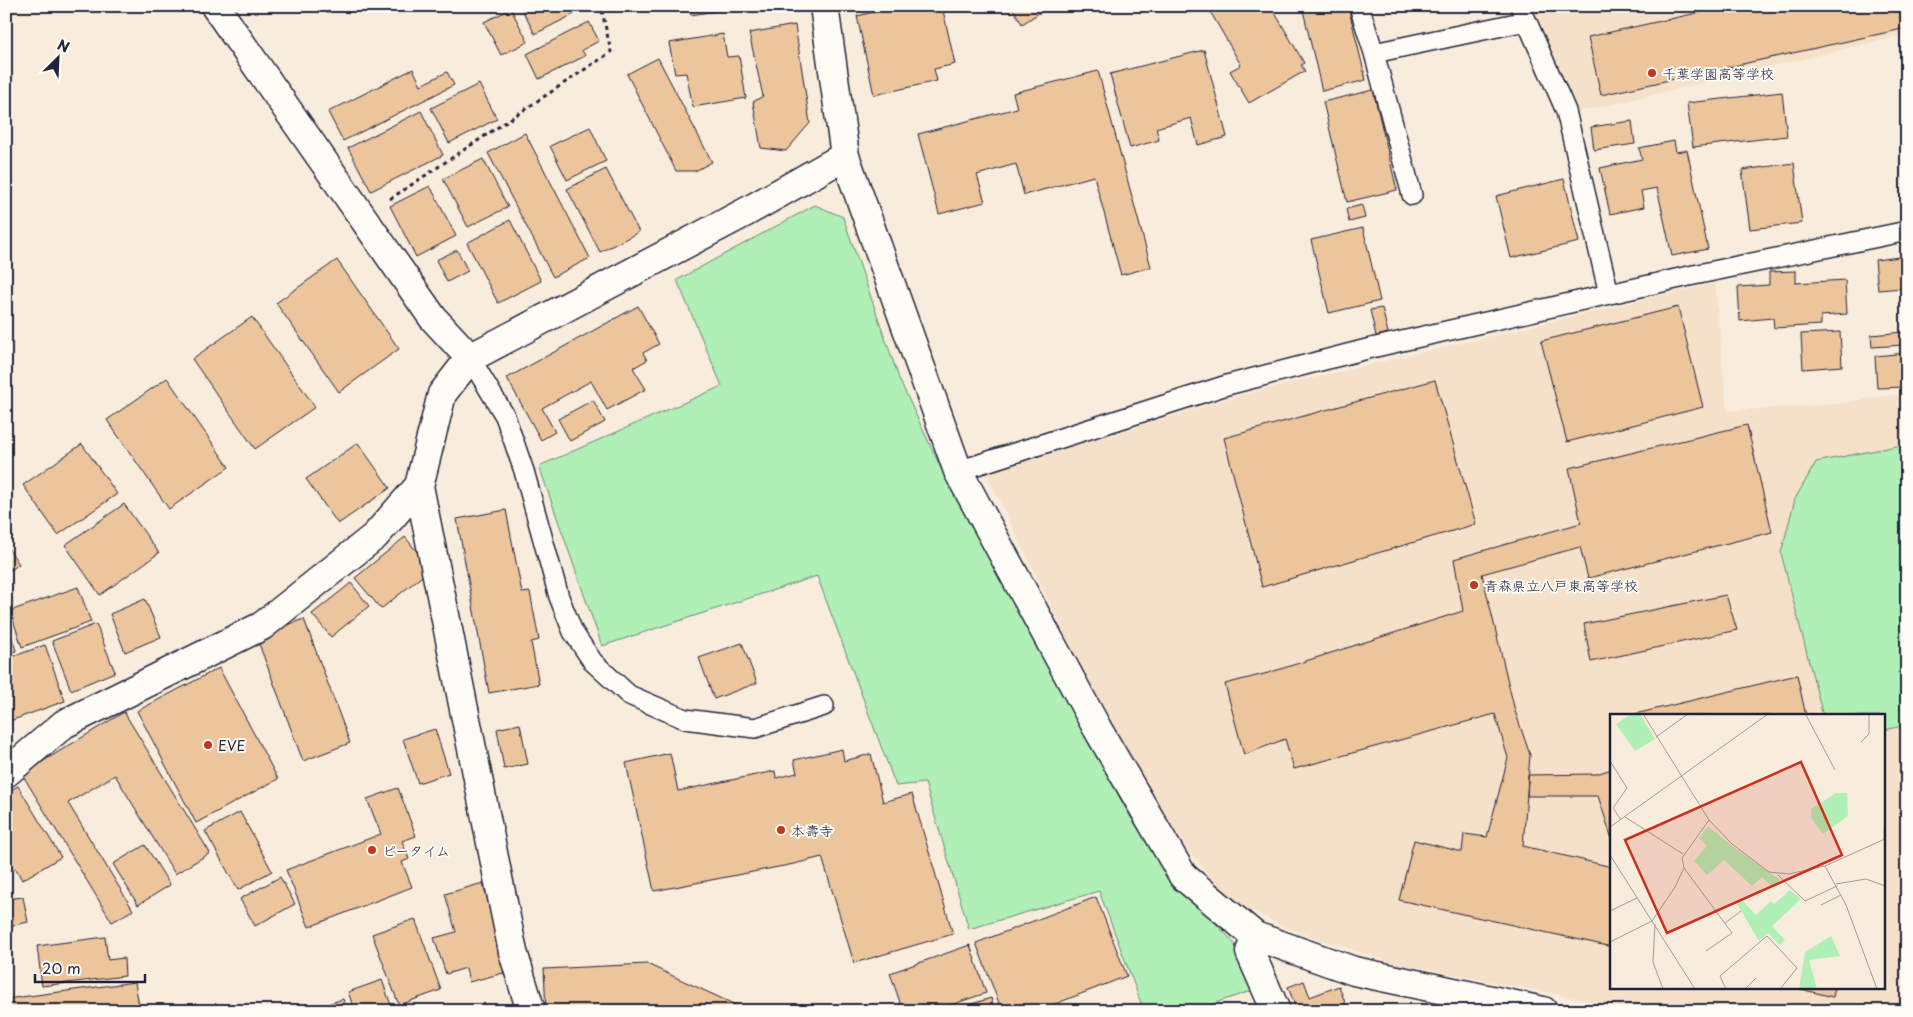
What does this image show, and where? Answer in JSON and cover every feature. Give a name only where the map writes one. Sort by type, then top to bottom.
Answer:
[{"type":"street","points":[[215,6],[433,318],[470,358]]},
{"type":"street","points":[[824,6],[845,156],[958,472],[1097,728],[1183,876],[1255,936],[1354,971],[1543,1011]]},
{"type":"street","points":[[531,1011],[513,952],[419,486],[442,394],[470,358],[746,212],[845,156]]},
{"type":"street","points":[[6,773],[64,724],[262,626],[375,536],[419,486]]},
{"type":"street","points":[[1255,936],[1250,952],[1276,1011]]},
{"type":"lane","points":[[1359,6],[1374,53],[1412,195]]},
{"type":"lane","points":[[1374,53],[1523,14],[1566,111],[1609,294]]},
{"type":"lane","points":[[958,472],[1227,386],[1367,349],[1609,294],[1907,231]]},
{"type":"lane","points":[[470,358],[506,416],[524,471],[559,597],[573,632],[593,662],[629,695],[684,719],[755,728],[824,706]]},
{"type":"path","points":[[363,217],[611,52],[601,6]]},
{"type":"shaded area","name":"千葉学園高等学校","points":[[1532,6],[1907,6],[1907,34],[1579,112]]},
{"type":"shaded area","name":"青森県立八戸東高等学校","points":[[1715,283],[1727,411],[1836,404],[1907,393],[1907,1011],[1640,1011],[1387,961],[1290,929],[1228,899],[1185,846],[1142,777],[1096,697],[986,473],[1241,395]]},
{"type":"green space","points":[[815,205],[843,217],[900,381],[948,483],[1049,665],[1128,813],[1164,868],[1235,944],[1251,991],[1191,1011],[1144,1011],[1099,891],[969,929],[925,783],[896,786],[817,576],[602,646],[539,466],[722,386],[677,280]]},
{"type":"green space","points":[[1907,444],[1907,725],[1886,730],[1886,714],[1822,714],[1781,553],[1795,499],[1816,462]]},
{"type":"building","points":[[520,6],[587,6],[588,7],[535,34]]},
{"type":"building","points":[[689,6],[745,6],[691,15]]},
{"type":"building","points":[[900,6],[942,6],[955,64],[934,69],[937,81],[874,95],[857,16]]},
{"type":"building","points":[[1011,6],[1050,6],[1022,24]]},
{"type":"building","points":[[1207,6],[1271,6],[1304,63],[1301,65],[1305,71],[1249,103],[1230,71],[1241,65]]},
{"type":"building","points":[[1302,6],[1348,6],[1366,80],[1322,91]]},
{"type":"building","name":"千葉学園高等学校","points":[[1729,6],[1907,6],[1907,28],[1601,95],[1588,37]]},
{"type":"building","points":[[511,9],[528,42],[501,55],[484,22]]},
{"type":"building","points":[[589,22],[599,41],[582,50],[585,56],[539,79],[527,54]]},
{"type":"building","points":[[795,25],[810,123],[786,151],[761,148],[753,102],[763,96],[749,33]]},
{"type":"building","points":[[723,34],[727,57],[739,56],[746,98],[693,107],[686,73],[675,74],[669,43]]},
{"type":"building","points":[[1204,50],[1227,137],[1198,145],[1191,118],[1156,128],[1159,140],[1130,148],[1110,74]]},
{"type":"building","points":[[658,58],[712,162],[695,171],[676,171],[627,74]]},
{"type":"building","points":[[413,69],[421,85],[447,72],[454,85],[343,141],[328,112]]},
{"type":"building","points":[[1098,71],[1151,267],[1121,275],[1094,176],[1024,195],[1016,164],[977,175],[985,202],[939,214],[918,134],[1017,108],[1013,93]]},
{"type":"building","points":[[479,84],[497,119],[449,143],[431,108]]},
{"type":"building","points":[[1373,90],[1397,190],[1347,202],[1323,102]]},
{"type":"building","points":[[1782,92],[1787,136],[1693,147],[1687,103]]},
{"type":"building","points":[[421,111],[443,155],[371,191],[348,148]]},
{"type":"building","points":[[1632,121],[1635,144],[1594,150],[1591,127]]},
{"type":"building","points":[[590,127],[606,161],[567,180],[550,146]]},
{"type":"building","points":[[525,133],[590,258],[553,277],[488,153]]},
{"type":"building","points":[[1674,141],[1676,152],[1687,150],[1708,249],[1672,256],[1657,188],[1641,191],[1644,207],[1610,214],[1600,168],[1642,159],[1639,148]]},
{"type":"building","points":[[483,159],[508,207],[468,227],[443,179]]},
{"type":"building","points":[[1794,163],[1802,223],[1750,229],[1742,170]]},
{"type":"building","points":[[606,169],[639,232],[600,252],[567,189]]},
{"type":"building","points":[[1564,179],[1579,242],[1511,258],[1496,196]]},
{"type":"building","points":[[430,186],[456,236],[416,257],[390,206]]},
{"type":"building","points":[[1362,205],[1365,218],[1349,222],[1346,209]]},
{"type":"building","points":[[510,220],[541,281],[498,303],[467,243]]},
{"type":"building","points":[[1363,228],[1380,301],[1329,313],[1311,240]]},
{"type":"building","points":[[457,250],[468,271],[447,282],[436,260]]},
{"type":"building","points":[[1900,257],[1903,288],[1878,290],[1875,260]]},
{"type":"building","points":[[337,260],[399,349],[339,392],[276,303]]},
{"type":"building","points":[[1796,271],[1796,283],[1845,280],[1847,314],[1821,316],[1821,325],[1774,328],[1773,318],[1740,321],[1738,287],[1769,285],[1769,272]]},
{"type":"building","points":[[638,306],[659,344],[643,353],[647,360],[633,368],[646,389],[607,410],[591,381],[542,408],[555,432],[541,440],[507,378]]},
{"type":"building","points":[[1678,307],[1703,407],[1567,442],[1541,341]]},
{"type":"building","points":[[1382,308],[1388,333],[1376,336],[1370,310]]},
{"type":"building","points":[[252,317],[315,407],[255,449],[192,359]]},
{"type":"building","points":[[1840,332],[1842,366],[1803,369],[1801,334]]},
{"type":"building","points":[[1903,332],[1904,345],[1872,347],[1871,335]]},
{"type":"building","points":[[1907,353],[1907,387],[1877,388],[1875,356]]},
{"type":"building","points":[[167,378],[229,467],[169,509],[107,420]]},
{"type":"building","points":[[1435,380],[1476,524],[1262,587],[1224,438]]},
{"type":"building","points":[[593,400],[605,422],[570,441],[558,419]]},
{"type":"building","points":[[1747,425],[1772,532],[1588,578],[1580,547],[1482,574],[1515,711],[1530,755],[1523,846],[1610,867],[1610,947],[1399,900],[1414,840],[1462,852],[1464,834],[1487,837],[1508,758],[1495,714],[1294,769],[1285,739],[1244,755],[1225,684],[1268,673],[1463,611],[1454,559],[1581,523],[1569,468]]},
{"type":"building","points":[[358,443],[390,488],[338,524],[306,479]]},
{"type":"building","points":[[82,444],[117,494],[58,535],[23,485]]},
{"type":"building","points":[[124,504],[159,553],[100,595],[65,545]]},
{"type":"building","points":[[506,510],[522,593],[530,592],[539,640],[531,642],[539,684],[489,693],[457,519]]},
{"type":"building","points":[[405,537],[431,569],[381,609],[355,578]]},
{"type":"building","points":[[6,545],[19,564],[6,574]]},
{"type":"building","points":[[351,583],[369,606],[331,637],[312,614]]},
{"type":"building","points":[[78,587],[91,622],[22,647],[10,611]]},
{"type":"building","points":[[1726,595],[1737,630],[1591,662],[1584,624]]},
{"type":"building","points":[[145,599],[161,637],[125,652],[110,614]]},
{"type":"building","points":[[6,617],[16,651],[6,654]]},
{"type":"building","points":[[304,619],[350,743],[303,761],[256,636]]},
{"type":"building","points":[[96,624],[115,672],[71,690],[52,641]]},
{"type":"building","points":[[742,643],[757,683],[714,699],[699,658]]},
{"type":"building","points":[[45,645],[65,701],[10,721],[6,710],[6,659]]},
{"type":"building","name":"EVE","points":[[219,668],[278,779],[196,823],[137,711]]},
{"type":"building","points":[[1797,675],[1806,714],[1635,714]]},
{"type":"building","points":[[124,712],[210,853],[175,874],[115,775],[68,803],[133,910],[112,922],[22,774]]},
{"type":"building","points":[[520,724],[528,764],[504,769],[497,729]]},
{"type":"building","points":[[435,729],[449,773],[418,783],[403,739]]},
{"type":"building","name":"本壽寺","points":[[842,749],[844,761],[871,754],[883,802],[912,794],[953,934],[854,963],[822,857],[654,891],[626,763],[670,753],[678,791],[775,771],[776,778],[797,773],[794,760]]},
{"type":"building","points":[[1610,770],[1610,833],[1598,796],[1527,796],[1528,775],[1596,774]]},
{"type":"building","points":[[18,786],[61,857],[22,880],[16,869],[12,871],[6,862],[6,793]]},
{"type":"building","name":"ピータイム","points":[[398,788],[416,836],[402,841],[409,859],[402,862],[412,887],[309,927],[286,870],[381,834],[367,799]]},
{"type":"building","points":[[240,812],[272,871],[238,890],[205,831]]},
{"type":"building","points":[[145,845],[170,885],[138,905],[113,864]]},
{"type":"building","points":[[280,877],[295,904],[255,926],[240,899]]},
{"type":"building","points":[[483,883],[507,972],[469,982],[466,968],[446,974],[434,938],[456,932],[445,894]]},
{"type":"building","points":[[23,897],[28,922],[6,927],[6,899]]},
{"type":"building","points":[[1096,897],[1127,976],[1037,1011],[1002,1011],[976,943]]},
{"type":"building","points":[[415,919],[441,990],[399,1005],[372,934]]},
{"type":"building","points":[[105,937],[108,960],[124,958],[125,976],[42,986],[37,946]]},
{"type":"building","points":[[970,945],[986,993],[933,1011],[903,1011],[890,973]]},
{"type":"building","points":[[647,964],[740,1007],[738,1011],[546,1011],[544,969]]},
{"type":"building","points":[[382,980],[393,1011],[355,1011],[348,992]]},
{"type":"building","points":[[1304,981],[1310,997],[1339,986],[1348,1011],[1297,1011],[1288,987]]},
{"type":"building","points":[[135,982],[139,1006],[97,1011],[6,1011],[6,999]]},
{"type":"building","points":[[1804,990],[1835,990],[1833,997]]},
{"type":"building","points":[[991,998],[995,1011],[948,1011]]},
{"type":"building","points":[[343,999],[347,1011],[313,1011],[312,1009]]},
{"type":"place","name":"千葉学園高等学校","points":[[1652,73]]},
{"type":"place","name":"青森県立八戸東高等学校","points":[[1474,585]]},
{"type":"place","name":"EVE","points":[[208,745]]},
{"type":"place","name":"本壽寺","points":[[781,830]]},
{"type":"place","name":"ピータイム","points":[[372,850]]}]
